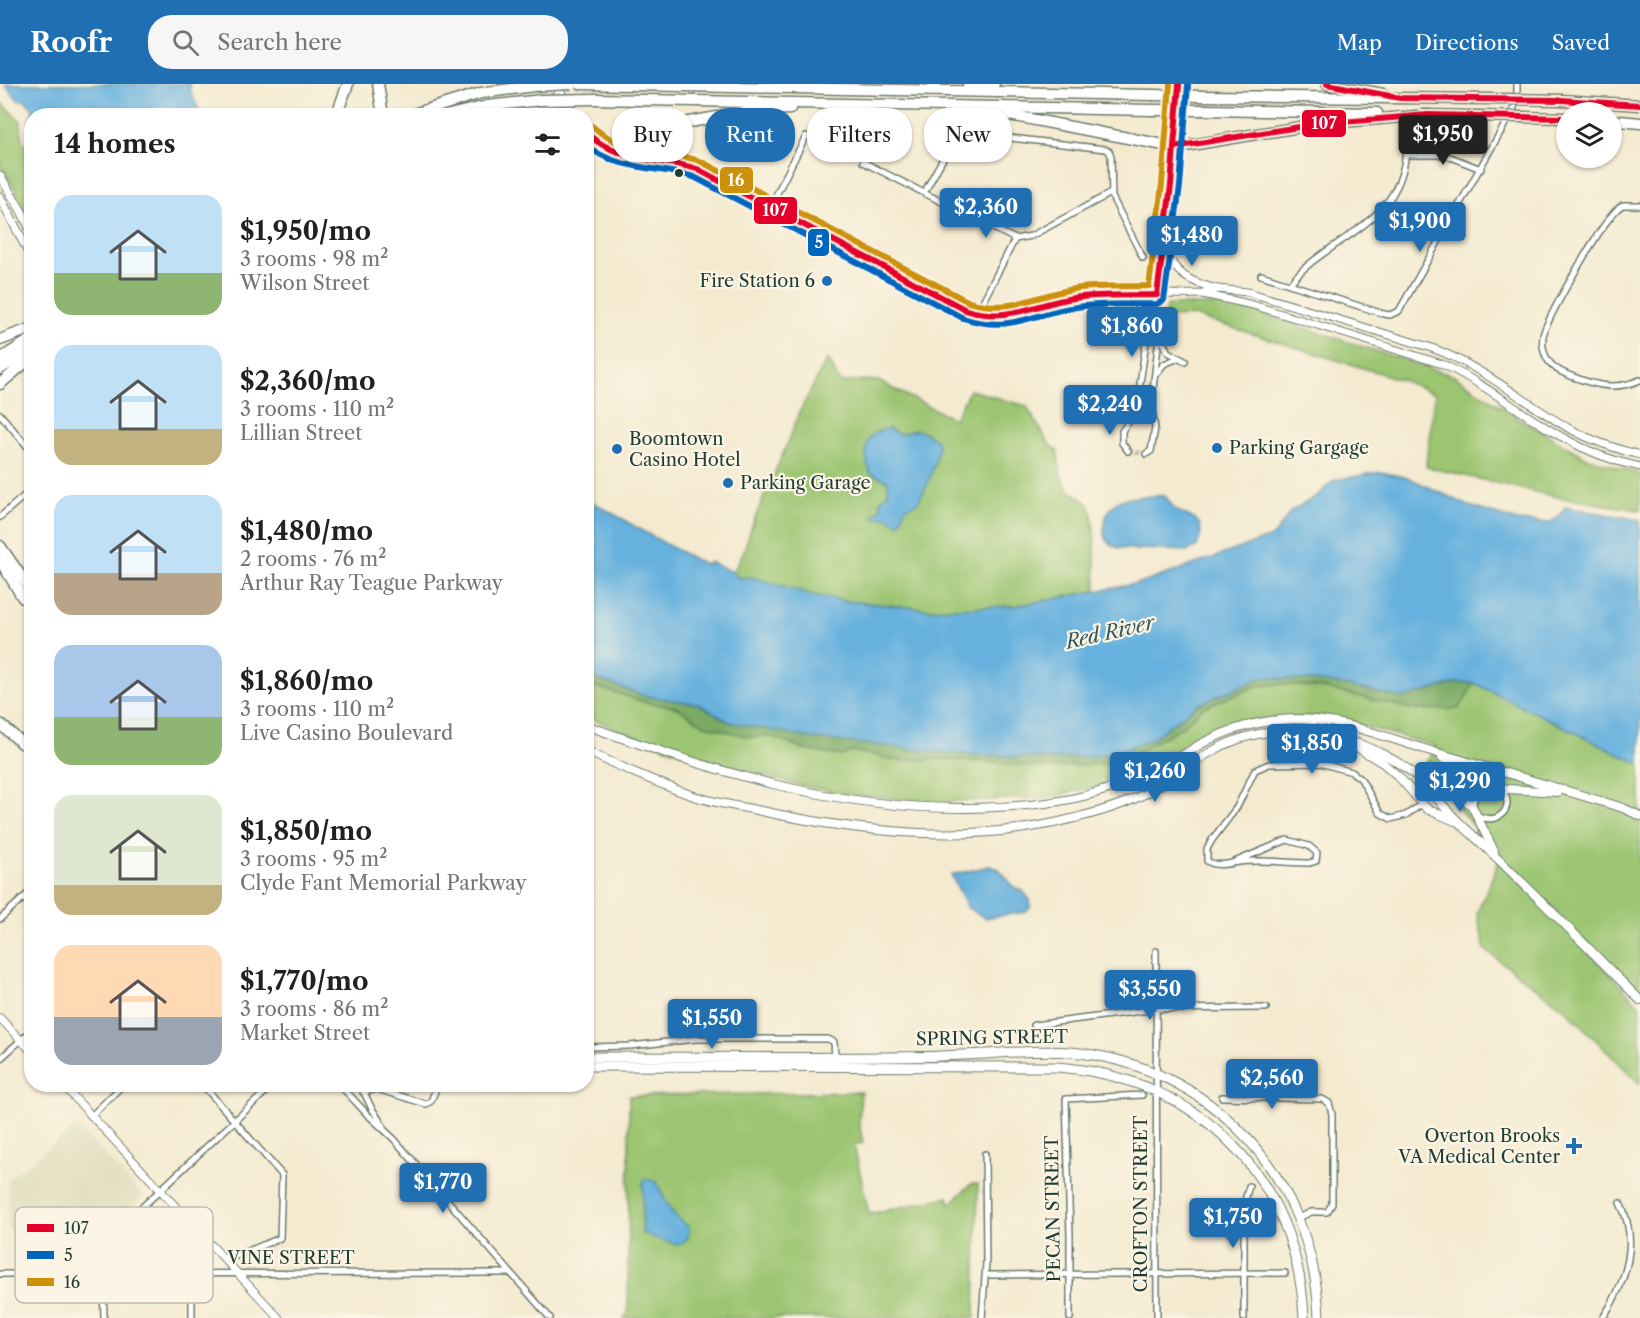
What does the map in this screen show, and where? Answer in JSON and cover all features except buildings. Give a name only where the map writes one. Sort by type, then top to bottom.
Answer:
[{"type":"highway","points":[[339,108],[348,84]]},
{"type":"highway","points":[[378,84],[382,108]]},
{"type":"highway","points":[[431,108],[481,93],[571,84]]},
{"type":"highway","points":[[580,84],[1202,96],[1561,100],[1640,105]]},
{"type":"highway","points":[[766,84],[781,88]]},
{"type":"highway","points":[[907,91],[994,84]]},
{"type":"highway","points":[[1327,84],[1400,98]]},
{"type":"highway","points":[[479,108],[541,100],[595,99],[1556,118]]},
{"type":"highway","points":[[693,121],[745,112],[826,103]]},
{"type":"highway","points":[[965,107],[1174,147],[1318,124],[1428,115]]},
{"type":"highway","points":[[1622,121],[1640,123]]},
{"type":"highway","points":[[0,340],[24,331]]},
{"type":"highway","points":[[0,359],[24,344]]},
{"type":"highway","points":[[0,369],[24,355]]},
{"type":"highway","points":[[0,384],[24,364]]},
{"type":"highway","points":[[0,389],[15,372]]},
{"type":"highway","points":[[0,546],[24,590]]},
{"type":"highway","points":[[0,560],[24,591]]},
{"type":"highway","points":[[0,724],[22,743]]},
{"type":"main road","points":[[555,84],[569,108]]},
{"type":"main road","points":[[1174,147],[1179,84]]},
{"type":"main road","points":[[594,139],[612,152]]},
{"type":"main road","points":[[0,176],[24,216]]},
{"type":"main road","points":[[0,197],[24,244]]},
{"type":"main road","points":[[0,569],[24,592]]},
{"type":"main road","points":[[0,719],[22,743]]},
{"type":"main road","points":[[594,728],[673,756],[780,787],[871,803],[946,808],[1021,806],[1066,801],[1141,778],[1222,734],[1247,725],[1269,721],[1316,720],[1342,725],[1594,799],[1640,816]]},
{"type":"main road","points":[[594,754],[669,787],[721,803],[807,820],[897,832],[952,833],[1026,828],[1075,819],[1149,791],[1216,748],[1252,736],[1298,730],[1342,738],[1377,752],[1465,800],[1475,812],[1499,861]]},
{"type":"main road","points":[[1327,734],[1351,744],[1383,763],[1399,777],[1422,804],[1463,827]]},
{"type":"main road","points":[[1397,741],[1450,761],[1477,779],[1507,789],[1539,789],[1594,799]]},
{"type":"main road","points":[[1413,773],[1463,827],[1640,1000]]},
{"type":"main road","name":"SPRING STREET","points":[[594,1066],[835,1061],[1058,1052],[1113,1059],[1156,1074],[1196,1095],[1220,1112],[1247,1138],[1280,1181],[1299,1218],[1314,1271],[1319,1318]]},
{"type":"main road","name":"SPRING STREET","points":[[594,1057],[1070,1068],[1108,1074],[1156,1090],[1187,1107],[1219,1132],[1248,1162],[1260,1179],[1281,1215],[1294,1250],[1304,1318]]},
{"type":"street","points":[[1261,275],[1387,315],[1396,313],[1404,305],[1515,105],[1517,84]]},
{"type":"street","points":[[770,207],[806,136]]},
{"type":"street","points":[[924,193],[954,140],[961,138],[998,138],[1107,150],[1111,156],[1111,193],[1143,258]]},
{"type":"street","points":[[1146,453],[1152,450],[1155,429],[1151,406],[1160,336],[1160,325],[1156,317],[1157,295],[1174,147]]},
{"type":"street","points":[[1290,284],[1304,269],[1369,221],[1384,206],[1400,180],[1406,152],[1445,155],[1481,168]]},
{"type":"street","points":[[672,162],[692,167],[977,313],[1006,316],[1070,298],[1157,295],[1203,294],[1253,305],[1437,362],[1465,376],[1576,445],[1611,459],[1640,467]]},
{"type":"street","points":[[863,162],[1015,239],[1031,236],[1111,193]]},
{"type":"street","points":[[1640,206],[1627,204],[1619,206],[1604,226],[1549,321],[1543,334],[1543,345],[1550,364],[1568,376],[1610,387],[1640,380]]},
{"type":"street","points":[[977,313],[1015,239]]},
{"type":"street","points":[[1164,248],[1174,267],[1196,283],[1217,289],[1253,293],[1442,352],[1474,368],[1577,432],[1602,444],[1640,455]]},
{"type":"street","points":[[1203,294],[1217,289]]},
{"type":"street","points":[[1128,451],[1122,443],[1122,431],[1136,411],[1148,328],[1156,317]]},
{"type":"street","points":[[1160,336],[1168,352],[1185,360]]},
{"type":"street","points":[[1155,375],[1164,364],[1176,359]]},
{"type":"street","points":[[0,414],[24,442]]},
{"type":"street","points":[[0,518],[24,496]]},
{"type":"street","points":[[1232,863],[1287,840],[1309,846],[1318,856],[1316,861],[1310,863],[1263,861],[1232,863],[1210,863],[1207,861],[1207,849],[1217,831],[1237,807],[1255,770],[1262,765],[1289,762],[1320,763],[1352,772],[1361,779],[1380,813],[1391,819],[1406,815],[1422,804]]},
{"type":"street","points":[[1495,785],[1506,797],[1506,807],[1500,816],[1490,820],[1475,812],[1474,798],[1477,791],[1495,785]]},
{"type":"street","points":[[0,919],[23,898]]},
{"type":"street","points":[[1156,951],[1156,1074]]},
{"type":"street","points":[[1034,1025],[1157,1009],[1266,1008]]},
{"type":"street","points":[[0,1018],[24,1044]]},
{"type":"street","points":[[0,1059],[24,1037]]},
{"type":"street","points":[[594,1047],[630,1046],[696,1039],[828,1039],[834,1042],[835,1061]]},
{"type":"street","name":"CROFTON STREET","points":[[1156,1074],[1157,1318]]},
{"type":"street","points":[[69,1092],[176,1207]]},
{"type":"street","points":[[91,1116],[116,1092]]},
{"type":"street","points":[[209,1092],[282,1175],[279,1238],[226,1260]]},
{"type":"street","points":[[142,1207],[266,1092]]},
{"type":"street","points":[[346,1092],[394,1139]]},
{"type":"street","points":[[363,1092],[376,1116],[394,1139],[550,1318]]},
{"type":"street","points":[[387,1092],[426,1104],[431,1101],[435,1092]]},
{"type":"street","name":"PECAN STREET","points":[[1070,1318],[1066,1099],[1142,1095]]},
{"type":"street","points":[[1222,1097],[1322,1099],[1329,1103],[1332,1114],[1332,1204],[1328,1212],[1311,1212],[1299,1218]]},
{"type":"street","points":[[982,1318],[986,1275],[985,1154]]},
{"type":"street","points":[[1244,1318],[1244,1204],[1249,1186]]},
{"type":"street","points":[[1603,1318],[1625,1277],[1632,1251],[1631,1231],[1620,1203]]},
{"type":"street","points":[[213,1246],[279,1318]]},
{"type":"street","name":"VINE STREET","points":[[213,1273],[510,1273]]},
{"type":"street","points":[[986,1275],[1285,1273]]},
{"type":"shaded area","points":[[77,1126],[144,1196],[132,1207],[15,1207],[15,1230],[8,1230],[8,1179]]},
{"type":"green space","points":[[0,102],[21,121],[24,143],[24,207],[0,167]]},
{"type":"green space","points":[[1167,305],[1224,305],[1246,309],[1454,376],[1585,457],[1640,474],[1640,510],[1557,497],[1426,467],[1435,394],[1402,380],[1194,316],[1164,317]]},
{"type":"green space","points":[[827,359],[842,383],[878,381],[954,419],[970,390],[1026,406],[1050,445],[1057,450],[1066,486],[1086,501],[1090,507],[1094,534],[1096,591],[1015,606],[928,609],[845,601],[813,595],[751,577],[738,578],[733,572],[743,553],[754,520],[800,411]]},
{"type":"green space","points":[[1262,677],[1430,691],[1457,683],[1474,683],[1459,709],[1415,710],[1323,688],[1280,684],[1256,686],[1204,707],[1182,727],[1119,762],[1047,768],[935,759],[901,761],[853,751],[842,756],[806,750],[770,736],[749,737],[705,725],[676,707],[648,703],[594,686],[594,678],[646,696],[699,704],[729,722],[958,753],[1054,759],[1114,754],[1153,738],[1197,705]]},
{"type":"green space","points":[[1474,683],[1640,764],[1640,996],[1478,833],[1425,765],[1436,746],[1325,716],[1235,721],[1205,734],[1166,759],[1108,784],[1049,797],[940,802],[851,795],[794,784],[670,749],[594,720],[594,686],[648,703],[676,707],[705,725],[749,737],[770,736],[806,750],[842,756],[853,751],[901,761],[935,759],[1047,768],[1119,762],[1182,727],[1204,707],[1256,686],[1280,684],[1323,688],[1366,698],[1459,709]]},
{"type":"green space","points":[[1499,861],[1640,1005],[1640,1084],[1566,1010],[1485,950],[1477,913]]},
{"type":"green space","points":[[861,1092],[859,1123],[863,1143],[854,1145],[869,1214],[948,1197],[950,1204],[971,1184],[978,1184],[975,1318],[624,1318],[628,1314],[629,1096]]},
{"type":"water","points":[[5,84],[190,84],[190,90],[198,108],[32,108],[25,100],[18,100]]},
{"type":"water","points":[[889,429],[899,434],[913,430],[921,431],[936,440],[938,446],[935,463],[924,491],[917,502],[905,508],[901,521],[898,523],[886,517],[873,518],[874,514],[880,510],[881,500],[888,493],[888,481],[870,473],[866,458],[870,438],[880,431]]},
{"type":"water","name":"Red River","points":[[1381,472],[1409,478],[1469,506],[1518,521],[1549,523],[1559,517],[1565,507],[1640,520],[1640,764],[1474,683],[1456,683],[1404,698],[1333,683],[1262,677],[1197,705],[1153,738],[1114,754],[1054,759],[953,753],[817,739],[729,722],[699,704],[646,696],[594,678],[594,503],[675,549],[705,564],[710,562],[733,572],[738,578],[751,577],[813,595],[845,601],[928,609],[1015,606],[1145,582],[1274,536],[1290,512],[1318,495],[1334,480]]},
{"type":"water","points":[[1165,496],[1175,509],[1199,523],[1201,534],[1197,546],[1188,551],[1139,549],[1137,551],[1115,547],[1109,543],[1105,537],[1104,524],[1112,506],[1125,499]]},
{"type":"water","points":[[989,866],[999,869],[1015,888],[1023,891],[1029,899],[1030,908],[1026,912],[985,918],[968,908],[951,875]]},
{"type":"water","points":[[645,1179],[657,1182],[669,1208],[689,1227],[688,1236],[684,1242],[672,1243],[642,1233],[643,1182]]},
{"type":"tunnel","points":[[1128,451],[1146,454]]},
{"type":"transit line","name":"16","points":[[594,128],[605,136],[631,147],[700,161],[969,302],[998,306],[1083,288],[1149,286],[1162,184],[1170,84]]},
{"type":"transit line","name":"107","points":[[594,139],[626,155],[697,169],[966,310],[982,313],[1008,313],[1074,298],[1157,295],[1171,185],[1179,84]]},
{"type":"transit line","name":"107","points":[[1327,84],[1400,98],[1561,100],[1640,105]]},
{"type":"transit line","name":"5","points":[[594,150],[624,164],[694,177],[963,318],[995,324],[1008,323],[1077,307],[1157,304],[1164,300],[1180,186],[1188,85]]},
{"type":"transit line","name":"107","points":[[1174,147],[1318,124],[1428,115],[1556,118]]},
{"type":"place","name":"Fire Station 6","points":[[827,281]]},
{"type":"place","name":"Parking Gargage","points":[[1217,448]]},
{"type":"place","name":"Boomtown Casino Hotel","points":[[617,449]]},
{"type":"place","name":"Parking Garage","points":[[728,483]]},
{"type":"place","name":"Overton Brooks VA Medical Center","points":[[1574,1146]]}]
